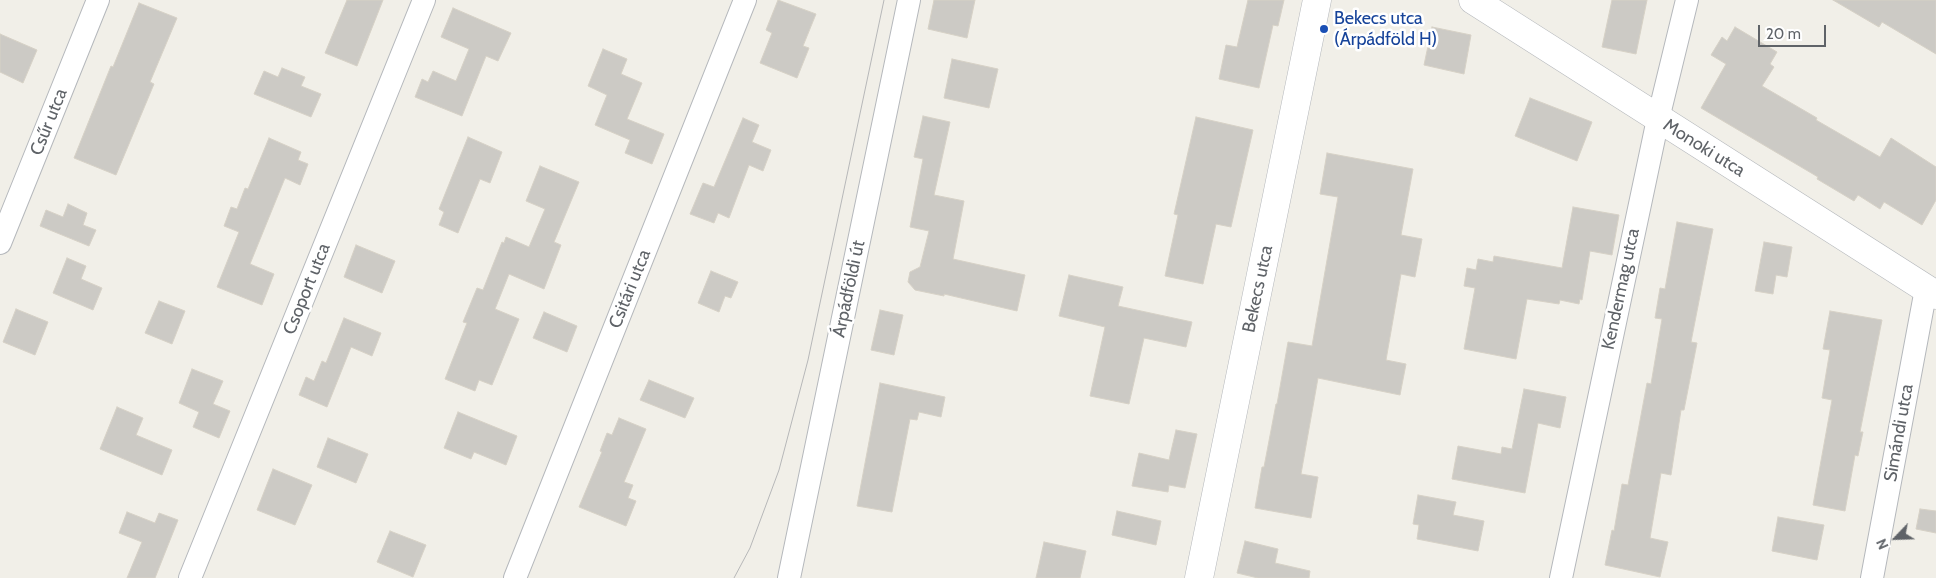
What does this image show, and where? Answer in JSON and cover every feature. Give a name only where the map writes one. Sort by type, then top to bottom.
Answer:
[{"type":"street","name":"Csűr utca","points":[[0,243],[98,0]]},
{"type":"street","name":"Csoport utca","points":[[190,578],[424,0]]},
{"type":"street","name":"Csitári utca","points":[[515,578],[745,0]]},
{"type":"street","name":"Árpádföldi út","points":[[789,578],[909,0]]},
{"type":"street","name":"Bekecs utca","points":[[1199,578],[1317,0]]},
{"type":"street","name":"Monoki utca","points":[[1473,0],[1931,292]]},
{"type":"street","name":"Kendermag utca","points":[[1560,578],[1658,118],[1687,0]]},
{"type":"street","name":"Simándi utca","points":[[1872,578],[1931,292]]},
{"type":"building","points":[[347,0],[383,0],[357,66],[325,53]]},
{"type":"building","points":[[778,0],[816,14],[803,46],[809,48],[797,78],[760,63],[772,33],[766,30]]},
{"type":"building","points":[[934,0],[975,0],[967,38],[928,29]]},
{"type":"building","points":[[1248,0],[1284,0],[1278,26],[1273,25],[1259,88],[1219,79],[1226,45],[1237,47]]},
{"type":"building","points":[[1612,0],[1647,0],[1636,54],[1602,47]]},
{"type":"building","points":[[1833,0],[1936,0],[1936,54],[1882,22],[1879,27]]},
{"type":"building","points":[[139,3],[177,18],[150,82],[154,84],[116,175],[74,158]]},
{"type":"building","points":[[453,8],[511,33],[498,61],[486,56],[462,116],[415,97],[422,79],[428,82],[433,71],[456,81],[469,49],[441,37]]},
{"type":"building","points":[[1432,27],[1471,35],[1464,74],[1424,65]]},
{"type":"building","points":[[1735,27],[1777,52],[1770,64],[1774,67],[1762,86],[1880,157],[1891,138],[1936,167],[1936,200],[1922,225],[1884,202],[1880,209],[1858,195],[1854,201],[1817,179],[1818,177],[1701,108],[1726,64],[1711,55],[1722,37],[1727,41]]},
{"type":"building","points":[[0,34],[37,50],[23,83],[0,72]]},
{"type":"building","points":[[603,49],[627,59],[621,74],[642,83],[627,119],[664,134],[652,164],[625,153],[630,140],[595,125],[607,95],[588,86]]},
{"type":"building","points":[[952,59],[998,69],[989,108],[944,98]]},
{"type":"building","points":[[282,68],[305,77],[301,86],[321,94],[311,117],[254,94],[264,71],[278,77]]},
{"type":"building","points":[[1530,98],[1592,122],[1577,161],[1515,136]]},
{"type":"building","points":[[923,116],[950,122],[934,195],[964,201],[953,259],[1025,275],[1017,311],[944,294],[944,296],[915,290],[908,282],[910,272],[920,267],[929,231],[910,227],[923,159],[914,157]]},
{"type":"building","points":[[1196,117],[1253,130],[1231,227],[1216,224],[1203,284],[1165,276],[1178,215],[1174,214]]},
{"type":"building","points":[[743,118],[759,125],[752,142],[771,150],[763,171],[749,165],[729,218],[718,213],[714,223],[690,214],[703,183],[714,187]]},
{"type":"building","points":[[468,137],[502,152],[490,183],[480,179],[458,233],[439,225],[444,212],[439,209]]},
{"type":"building","points":[[269,138],[301,152],[298,160],[308,164],[300,185],[285,178],[250,264],[274,274],[262,305],[217,287],[239,232],[224,226],[231,207],[237,209],[245,188],[248,189]]},
{"type":"building","points":[[1327,153],[1413,169],[1401,235],[1422,239],[1415,277],[1401,274],[1386,360],[1406,364],[1400,395],[1318,378],[1301,474],[1318,477],[1311,518],[1255,508],[1288,342],[1312,346],[1338,197],[1320,194]]},
{"type":"building","points":[[540,166],[579,182],[554,242],[561,245],[544,289],[509,274],[495,309],[519,319],[492,385],[479,380],[475,391],[445,379],[467,323],[463,322],[477,288],[483,290],[502,242],[504,243],[506,237],[529,247],[545,209],[526,201]]},
{"type":"building","points":[[68,204],[87,213],[83,225],[96,230],[89,246],[40,226],[46,210],[63,217]]},
{"type":"building","points":[[1573,207],[1619,215],[1612,255],[1590,251],[1582,300],[1580,299],[1579,304],[1560,300],[1559,304],[1527,299],[1516,359],[1464,349],[1475,288],[1464,286],[1467,268],[1476,270],[1478,259],[1493,262],[1494,256],[1562,268]]},
{"type":"building","points":[[1677,222],[1713,229],[1691,342],[1697,343],[1684,410],[1681,410],[1671,475],[1661,473],[1650,538],[1668,542],[1660,577],[1605,565],[1612,530],[1614,531],[1622,484],[1628,485],[1647,383],[1651,384],[1662,319],[1655,318],[1660,288],[1665,289]]},
{"type":"building","points":[[1764,242],[1792,247],[1787,277],[1776,275],[1773,294],[1755,291]]},
{"type":"building","points":[[356,245],[395,261],[382,293],[344,277]]},
{"type":"building","points":[[67,258],[86,266],[81,279],[102,288],[93,310],[53,293]]},
{"type":"building","points":[[711,271],[738,282],[731,298],[725,296],[719,312],[698,303]]},
{"type":"building","points":[[1069,275],[1123,287],[1118,306],[1192,322],[1186,347],[1144,338],[1129,404],[1090,396],[1105,327],[1059,316]]},
{"type":"building","points":[[159,301],[185,311],[172,344],[145,333]]},
{"type":"building","points":[[16,309],[48,322],[35,355],[3,342]]},
{"type":"building","points":[[880,310],[903,315],[894,355],[871,350]]},
{"type":"building","points":[[1830,311],[1882,320],[1860,432],[1863,432],[1858,456],[1855,455],[1845,511],[1813,505],[1832,400],[1822,398],[1830,350],[1823,349]]},
{"type":"building","points":[[544,312],[577,326],[567,352],[533,338]]},
{"type":"building","points":[[344,318],[381,333],[372,356],[351,347],[327,407],[299,395],[306,377],[314,381],[322,361],[326,363]]},
{"type":"building","points":[[192,369],[223,381],[213,404],[230,411],[219,438],[193,427],[199,412],[179,403]]},
{"type":"building","points":[[649,380],[694,398],[685,418],[640,400]]},
{"type":"building","points":[[880,383],[945,397],[941,417],[919,412],[917,420],[910,419],[892,512],[857,506]]},
{"type":"building","points":[[1524,389],[1566,397],[1560,428],[1538,423],[1525,493],[1452,479],[1458,446],[1501,454],[1502,447],[1512,449]]},
{"type":"building","points":[[117,407],[143,418],[136,435],[172,450],[162,475],[100,449]]},
{"type":"building","points":[[458,412],[517,436],[506,465],[474,452],[471,459],[444,448]]},
{"type":"building","points":[[619,418],[646,429],[624,482],[633,485],[628,498],[636,501],[626,526],[579,507],[602,452],[600,451],[607,433],[612,435]]},
{"type":"building","points":[[1176,430],[1197,434],[1185,488],[1169,485],[1168,492],[1132,486],[1139,453],[1169,460]]},
{"type":"building","points":[[328,438],[368,454],[356,483],[317,467]]},
{"type":"building","points":[[273,469],[312,485],[295,525],[257,510]]},
{"type":"building","points":[[1418,495],[1456,502],[1453,515],[1484,521],[1478,551],[1417,539],[1419,525],[1413,524]]},
{"type":"building","points":[[1920,509],[1936,511],[1936,533],[1916,529]]},
{"type":"building","points":[[1117,511],[1161,521],[1156,545],[1112,535]]},
{"type":"building","points":[[127,512],[155,523],[159,513],[178,520],[155,578],[127,578],[142,542],[119,533]]},
{"type":"building","points":[[1778,517],[1824,525],[1817,560],[1772,551]]},
{"type":"building","points":[[390,531],[426,545],[413,577],[377,562]]},
{"type":"building","points":[[1245,541],[1278,549],[1275,563],[1310,571],[1309,578],[1258,578],[1237,573]]},
{"type":"building","points":[[1044,542],[1086,551],[1080,578],[1036,578]]},
{"type":"tram line","points":[[734,578],[750,548],[779,470],[808,360],[884,0]]},
{"type":"place","name":"Bekecs utca (Árpádföld H)","points":[[1324,29]]}]
